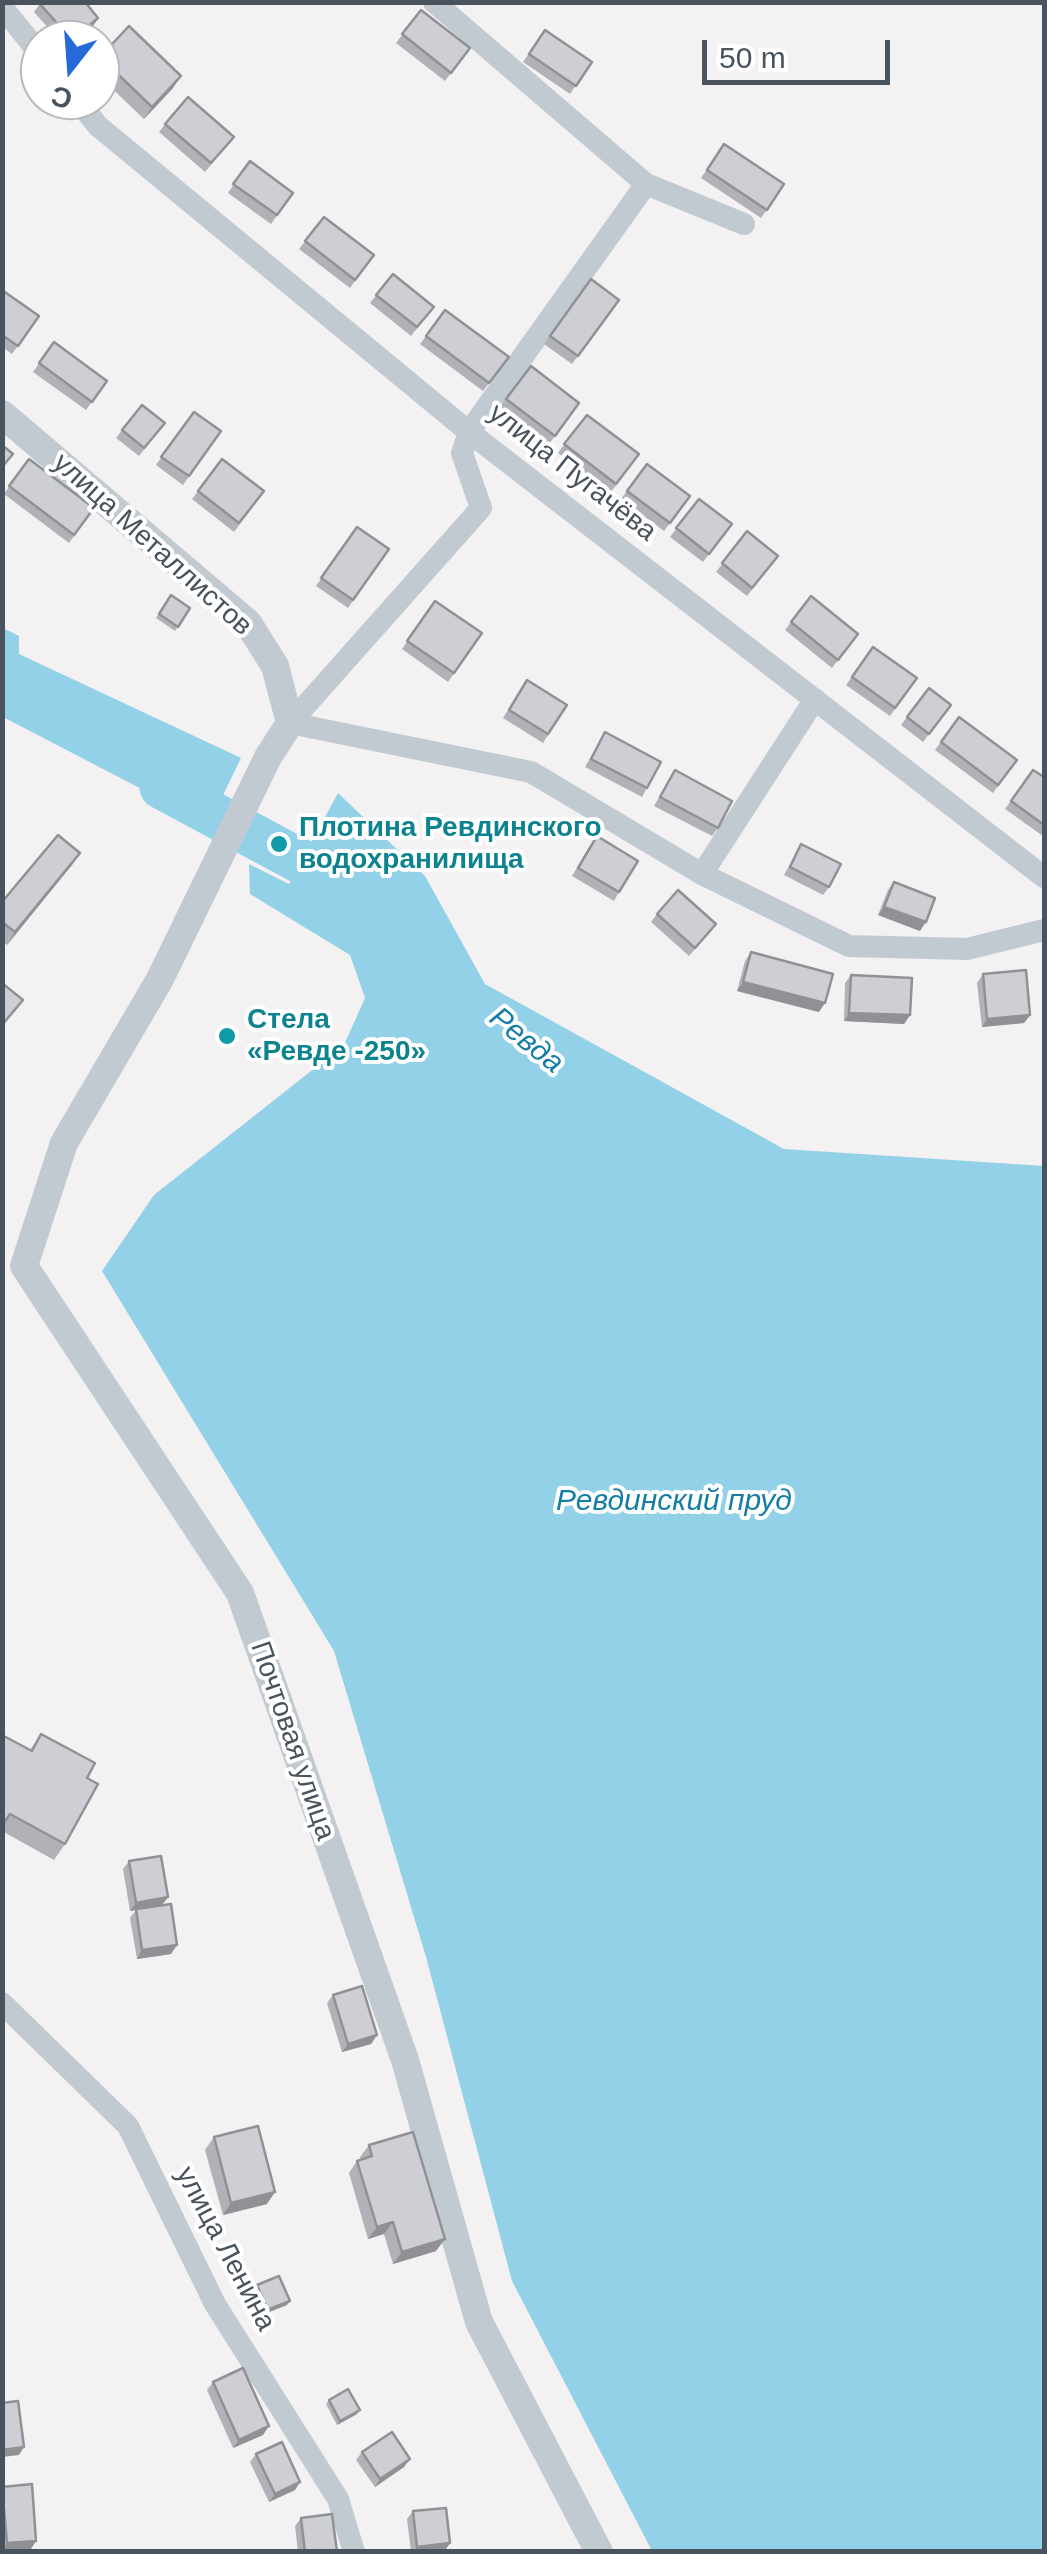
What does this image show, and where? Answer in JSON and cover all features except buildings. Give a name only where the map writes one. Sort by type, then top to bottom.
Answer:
[{"type":"street","points":[[434,2],[646,184],[744,224]]},
{"type":"street","points":[[2,7],[20,29]]},
{"type":"street","name":"улица Пугачёва","points":[[93,120],[469,432],[1044,877]]},
{"type":"street","points":[[290,723],[482,508],[462,452],[469,432],[646,184]]},
{"type":"street","name":"улица Металлистов","points":[[2,414],[248,623],[276,666],[290,723]]},
{"type":"street","points":[[702,874],[814,699]]},
{"type":"street","points":[[290,723],[530,772],[702,874],[849,946],[966,949],[1044,930]]},
{"type":"street","name":"Почтовая улица","points":[[290,723],[268,757],[160,979],[64,1144],[24,1266],[240,1593],[405,2060],[479,2322],[599,2552]]},
{"type":"street","name":"улица Ленина","points":[[2,2003],[128,2126],[216,2304],[338,2499],[354,2552]]},
{"type":"water","points":[[3,628],[19,636],[19,654],[241,758],[209,824],[3,717]]},
{"type":"water","name":"Ревдинский пруд","points":[[338,793],[425,876],[485,984],[784,1149],[1044,1166],[1044,2551],[652,2551],[512,2281],[426,1957],[334,1651],[102,1271],[154,1195],[344,1045],[365,998],[350,955],[250,894],[249,864],[289,884]]},
{"type":"waterway","name":"Ревда","points":[[162,787],[302,862],[351,901]]},
{"type":"place","name":"Плотина Ревдинского водохранилища","points":[[279,844]]},
{"type":"place","name":"Стела «Ревде -250»","points":[[227,1036]]}]
